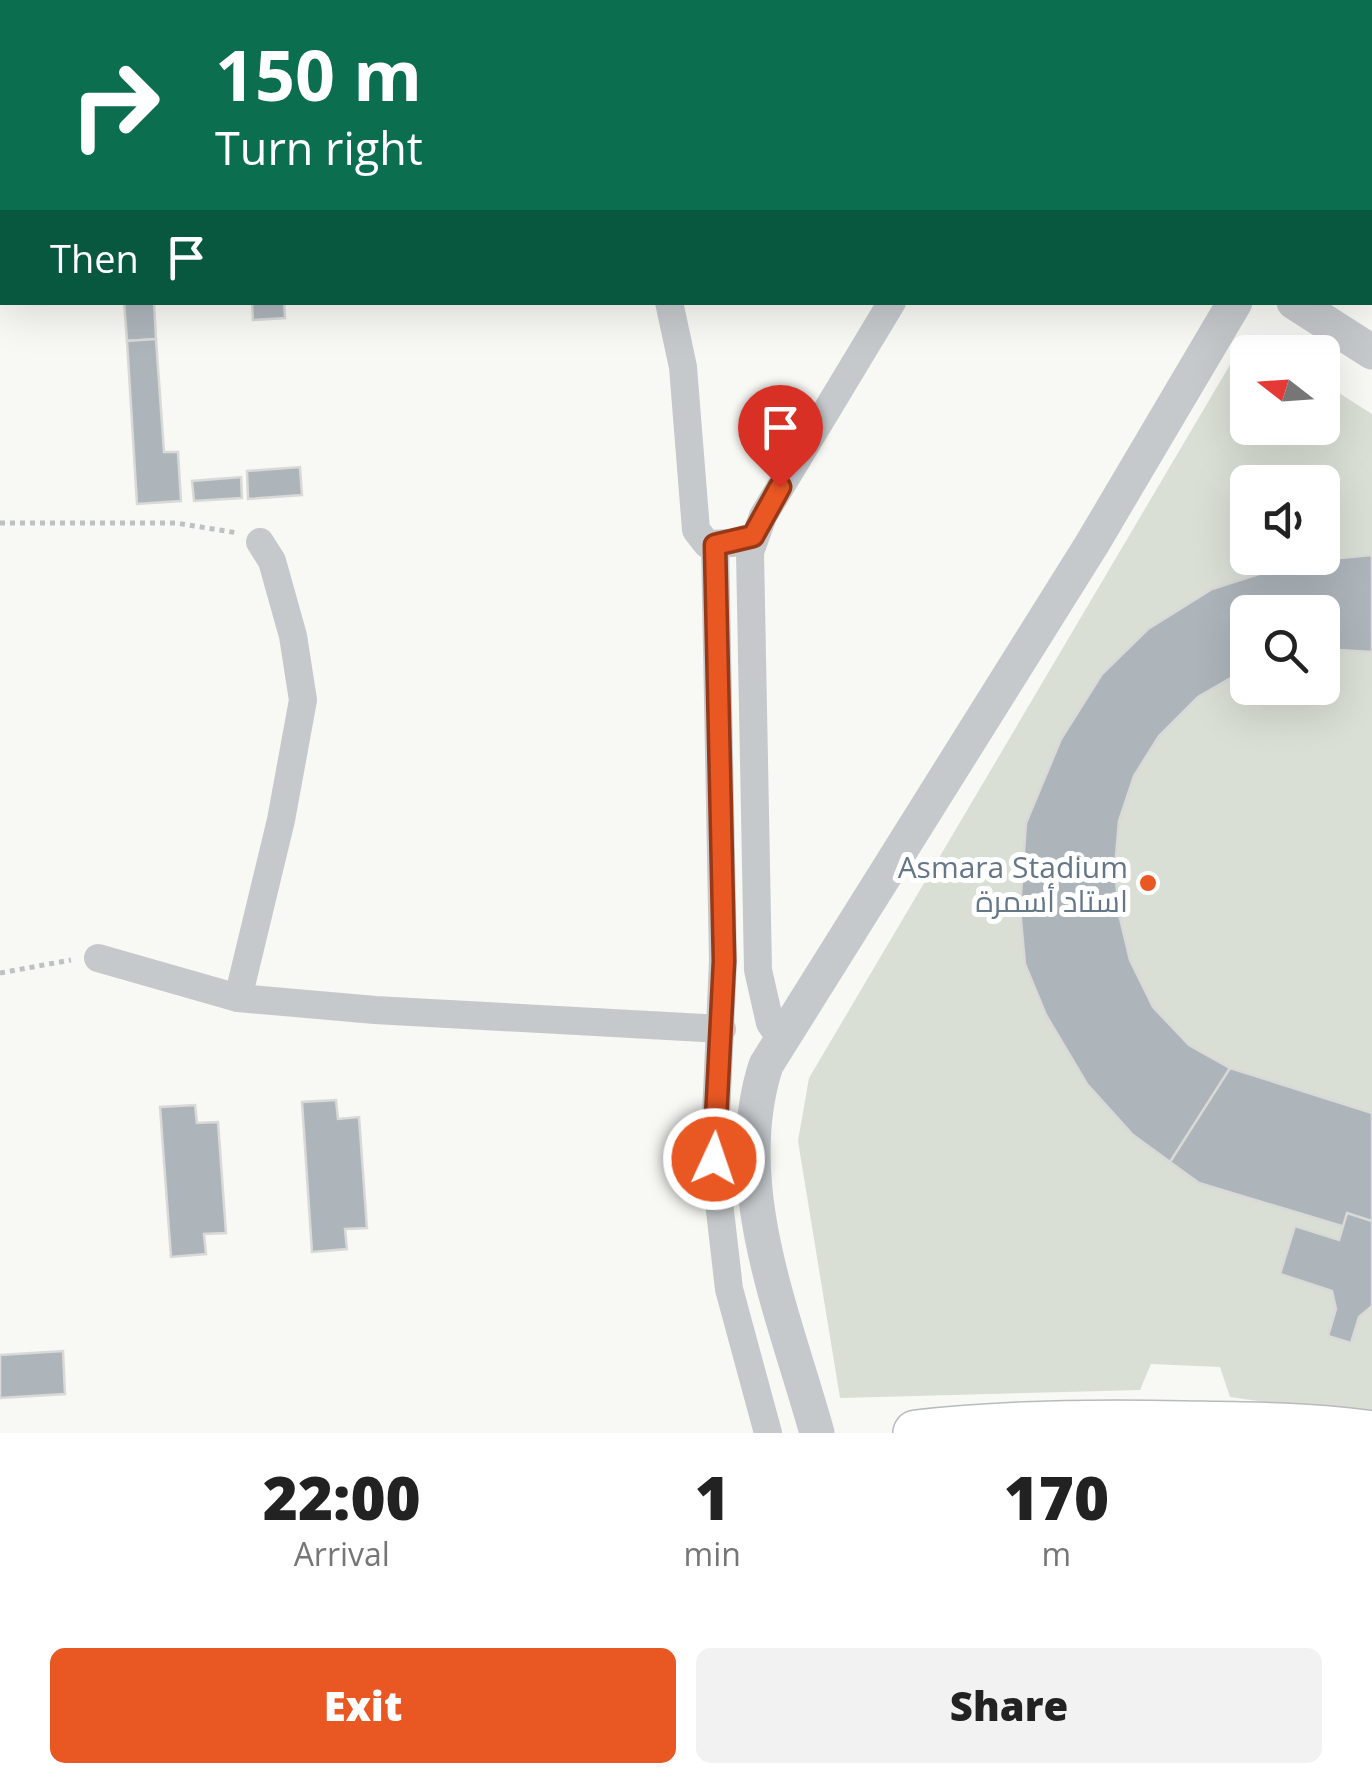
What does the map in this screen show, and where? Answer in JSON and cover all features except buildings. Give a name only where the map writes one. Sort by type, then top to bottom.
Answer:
[{"type":"highway","points":[[916,1433],[1067,1423],[1272,1424],[1366,1433]]},
{"type":"street","points":[[670,305],[683,368],[696,530],[707,544],[715,545],[753,536]]},
{"type":"street","points":[[781,1039],[770,1024],[758,970],[750,552],[753,536],[890,305]]},
{"type":"street","points":[[817,1433],[769,1260],[752,1174],[757,1091],[781,1039],[1082,561],[1233,305]]},
{"type":"street","points":[[1299,305],[1372,352]]},
{"type":"street","points":[[238,998],[281,820],[302,700],[293,636],[272,561],[260,542]]},
{"type":"street","points":[[715,545],[722,1028],[714,1159],[729,1289],[768,1433]]},
{"type":"street","points":[[98,958],[238,998],[375,1010],[722,1028]]},
{"type":"path","points":[[0,524],[176,523],[234,532],[260,542]]},
{"type":"path","points":[[0,973],[98,958]]},
{"type":"shaded area","name":"Asmara Stadium استاد أسمرة","points":[[1230,365],[1230,445],[1340,445],[1340,394],[1372,414],[1372,1417],[1230,1397],[1220,1367],[1151,1364],[1140,1390],[840,1398],[798,1141],[809,1078]]},
{"type":"place","name":"Asmara Stadium استاد أسمرة","points":[[1148,883]]},
{"type":"route","points":[[714,1159],[724,961],[715,545],[753,536],[780,487]]}]
